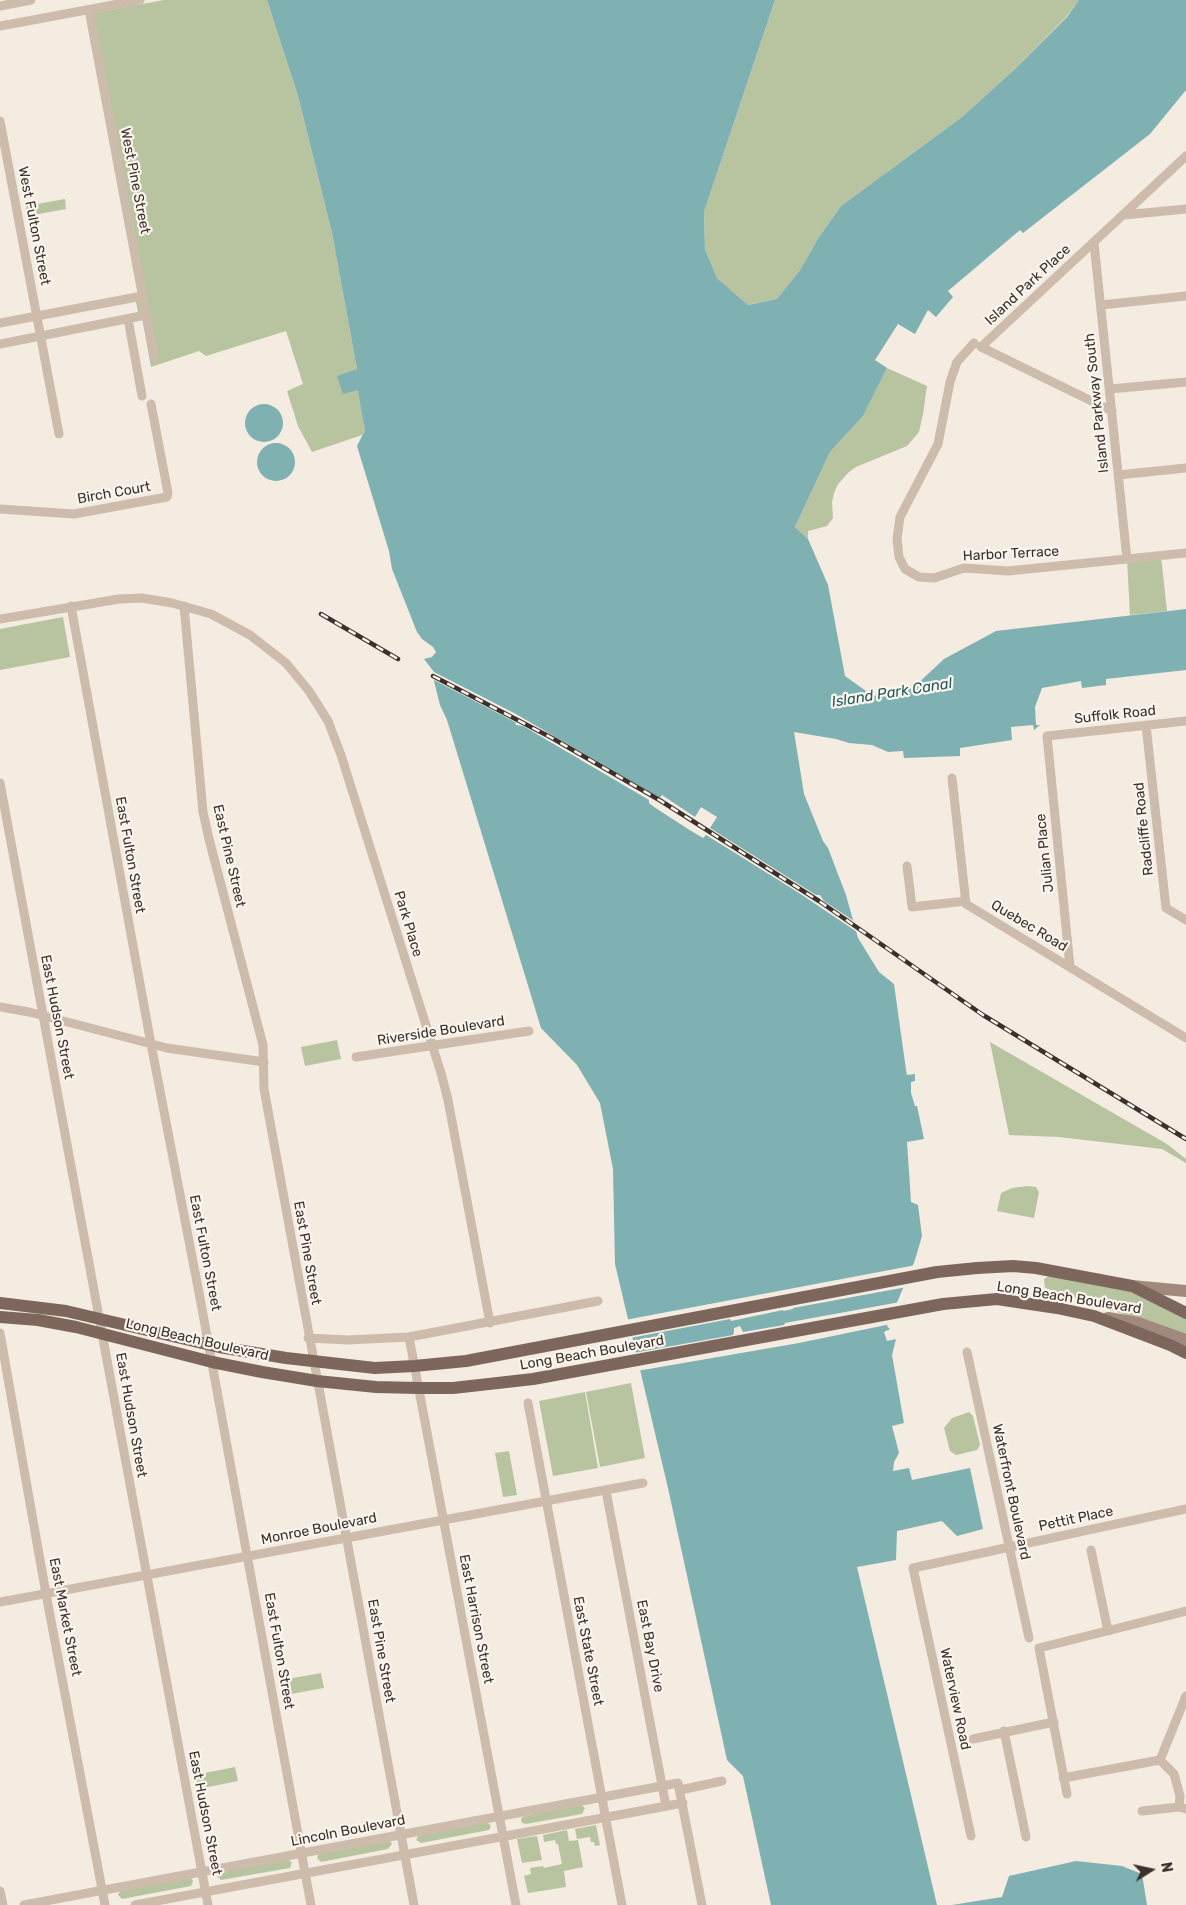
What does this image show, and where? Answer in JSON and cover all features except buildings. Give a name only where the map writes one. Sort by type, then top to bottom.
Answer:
[{"type":"main road","name":"Long Beach Boulevard","points":[[0,1302],[66,1311],[209,1345],[286,1358],[375,1368],[466,1361],[937,1272],[995,1267],[1036,1268],[1132,1286],[1186,1291]]},
{"type":"main road","points":[[1132,1286],[1186,1313]]},
{"type":"main road","name":"Long Beach Boulevard","points":[[0,1317],[38,1320],[102,1333],[212,1362],[317,1381],[376,1387],[418,1388],[453,1388],[507,1382],[620,1364],[943,1304],[996,1299],[1138,1323],[1186,1340]]},
{"type":"main road","points":[[1094,1316],[1186,1353]]},
{"type":"street","points":[[0,6],[31,0]]},
{"type":"street","name":"West Pine Street","points":[[81,0],[86,10],[154,357]]},
{"type":"street","points":[[0,26],[140,0]]},
{"type":"street","name":"West Fulton Street","points":[[0,120],[59,434]]},
{"type":"street","name":"Island Park Place","points":[[978,345],[1094,243],[1186,156]]},
{"type":"street","points":[[1124,215],[1186,209]]},
{"type":"street","name":"Island Parkway South","points":[[1094,243],[1127,559]]},
{"type":"street","points":[[0,323],[142,296]]},
{"type":"street","points":[[1101,305],[1186,296]]},
{"type":"street","points":[[0,344],[146,315]]},
{"type":"street","points":[[128,319],[142,396]]},
{"type":"street","points":[[978,345],[1112,411]]},
{"type":"street","name":"Harbor Terrace","points":[[978,345],[957,362],[950,382],[938,444],[900,517],[897,539],[899,557],[905,570],[919,576],[934,578],[964,568],[1008,571],[1127,559]]},
{"type":"street","points":[[1110,389],[1186,382]]},
{"type":"street","name":"Birch Court","points":[[0,510],[74,514],[166,497],[168,493],[151,404]]},
{"type":"street","points":[[1118,475],[1186,468]]},
{"type":"street","points":[[1127,559],[1186,553]]},
{"type":"street","name":"Park Place","points":[[0,619],[98,601],[132,598],[184,606],[211,614],[236,626],[269,649],[310,691],[328,721],[344,763],[448,1100],[490,1323]]},
{"type":"street","name":"East Fulton Street","points":[[71,606],[311,1905]]},
{"type":"street","name":"East Pine Street","points":[[184,606],[203,810],[263,1045],[264,1089],[308,1338],[347,1537],[414,1905]]},
{"type":"street","name":"Suffolk Road","points":[[1047,736],[1186,721]]},
{"type":"street","name":"Radcliffe Road","points":[[1146,725],[1166,908],[1186,920]]},
{"type":"street","name":"Julian Place","points":[[1047,736],[1070,967]]},
{"type":"street","points":[[907,866],[912,907],[966,901],[952,778]]},
{"type":"street","name":"East Hudson Street","points":[[0,783],[208,1905]]},
{"type":"street","name":"Quebec Road","points":[[966,901],[966,904],[1186,1038]]},
{"type":"street","points":[[0,1007],[167,1048],[264,1062]]},
{"type":"street","name":"Riverside Boulevard","points":[[356,1057],[529,1031]]},
{"type":"street","points":[[308,1338],[348,1340],[410,1337],[598,1301]]},
{"type":"street","name":"East Market Street","points":[[0,1334],[46,1594],[105,1905]]},
{"type":"street","name":"East Harrison Street","points":[[410,1337],[516,1905]]},
{"type":"street","name":"Waterfront Boulevard","points":[[967,1352],[1029,1638]]},
{"type":"street","name":"East State Street","points":[[528,1403],[622,1905]]},
{"type":"street","name":"Monroe Boulevard","points":[[0,1602],[643,1483]]},
{"type":"street","name":"East Bay Drive","points":[[606,1491],[666,1806]]},
{"type":"street","name":"Pettit Place","points":[[913,1568],[1186,1509]]},
{"type":"street","points":[[1091,1550],[1108,1631]]},
{"type":"street","name":"Waterview Road","points":[[913,1568],[971,1836]]},
{"type":"street","points":[[1067,1794],[1039,1648],[1186,1611]]},
{"type":"street","points":[[1160,1760],[1186,1696]]},
{"type":"street","points":[[973,1739],[1054,1722]]},
{"type":"street","points":[[1004,1731],[1026,1837]]},
{"type":"street","points":[[1063,1778],[1160,1760]]},
{"type":"street","points":[[1142,1811],[1183,1808],[1174,1774],[1160,1760]]},
{"type":"street","name":"Lincoln Boulevard","points":[[24,1905],[662,1786],[722,1781]]},
{"type":"street","points":[[679,1786],[702,1905]]},
{"type":"street","points":[[135,1905],[683,1803]]},
{"type":"street","points":[[0,1891],[3,1905]]},
{"type":"green space","points":[[164,0],[267,0],[298,96],[332,233],[357,369],[365,430],[362,435],[312,452],[298,426],[287,391],[303,384],[286,331],[206,356],[199,351],[151,367],[142,317],[139,317],[135,297],[141,296],[88,14]]},
{"type":"green space","points":[[775,0],[1079,0],[1067,16],[1015,69],[962,117],[841,206],[819,237],[800,270],[777,299],[748,305],[717,278],[705,249],[704,212]]},
{"type":"green space","points":[[65,199],[66,209],[28,216],[26,206]]},
{"type":"green space","points":[[887,368],[927,386],[919,432],[907,446],[856,467],[849,472],[838,484],[834,493],[832,502],[833,518],[827,526],[808,531],[808,539],[795,527],[830,452],[863,416]]},
{"type":"green space","points":[[1161,556],[1167,611],[1130,615],[1127,559]]},
{"type":"green space","points":[[63,617],[70,657],[0,670],[0,629]]},
{"type":"green space","points":[[337,1040],[341,1059],[305,1066],[301,1047]]},
{"type":"green space","points":[[990,1042],[1167,1144],[1186,1159],[1186,1163],[1162,1149],[1059,1137],[1009,1135]]},
{"type":"green space","points":[[1036,1187],[1039,1192],[1034,1218],[997,1211],[1001,1193],[1012,1188]]},
{"type":"green space","points":[[1049,1276],[1122,1289],[1147,1297],[1186,1317],[1186,1335],[1045,1288],[1044,1279]]},
{"type":"green space","points":[[631,1383],[645,1458],[600,1467],[586,1392]]},
{"type":"green space","points":[[585,1392],[598,1468],[553,1476],[539,1401]]},
{"type":"green space","points":[[969,1412],[973,1416],[980,1445],[977,1450],[956,1455],[950,1451],[944,1428],[952,1418]]},
{"type":"green space","points":[[509,1451],[517,1495],[503,1497],[495,1453]]},
{"type":"green space","points":[[321,1673],[324,1688],[285,1695],[282,1680]]},
{"type":"green space","points":[[235,1767],[238,1781],[198,1789],[195,1775]]},
{"type":"green space","points":[[580,1804],[585,1808],[582,1814],[526,1824],[522,1823],[521,1820],[522,1817]]},
{"type":"green space","points":[[487,1822],[491,1826],[489,1830],[421,1843],[416,1840],[419,1834]]},
{"type":"green space","points":[[596,1825],[600,1845],[595,1846],[594,1842],[591,1842],[590,1837],[577,1839],[575,1829]]},
{"type":"green space","points":[[567,1830],[569,1841],[578,1840],[583,1867],[564,1871],[566,1887],[528,1893],[524,1876],[531,1874],[530,1868],[543,1866],[544,1868],[562,1864],[558,1844],[556,1844],[555,1840],[544,1842],[543,1835]]},
{"type":"green space","points":[[537,1836],[542,1860],[522,1863],[517,1839]]},
{"type":"green space","points":[[390,1841],[392,1844],[388,1849],[321,1862],[317,1858],[319,1853]]},
{"type":"green space","points":[[288,1859],[292,1863],[290,1868],[221,1880],[217,1876],[218,1873]]},
{"type":"green space","points":[[191,1878],[193,1881],[191,1886],[122,1899],[118,1895],[121,1890]]},
{"type":"water","name":"Island Park Canal","points":[[267,0],[775,0],[704,212],[705,249],[717,278],[748,305],[777,299],[800,270],[819,237],[841,206],[962,117],[1015,69],[1067,17],[1079,0],[1186,0],[1186,90],[1150,134],[1023,233],[1020,230],[948,291],[953,297],[936,317],[928,310],[915,334],[898,324],[875,360],[887,368],[863,416],[830,452],[795,527],[808,539],[828,585],[845,676],[873,696],[913,688],[944,659],[996,631],[1186,609],[1186,670],[1106,679],[1106,685],[1082,688],[1081,681],[1042,688],[1035,707],[1036,725],[1040,725],[1034,730],[1033,725],[1011,727],[1012,740],[960,748],[960,756],[904,758],[903,751],[888,752],[872,745],[849,743],[794,732],[804,794],[846,895],[858,938],[879,972],[894,984],[906,1070],[907,1075],[915,1074],[915,1081],[911,1082],[911,1093],[915,1106],[917,1106],[924,1139],[907,1142],[911,1202],[918,1205],[922,1236],[915,1260],[887,1326],[890,1329],[884,1332],[887,1341],[896,1339],[892,1355],[904,1423],[892,1426],[899,1453],[894,1462],[893,1471],[909,1468],[912,1480],[970,1468],[983,1529],[957,1536],[942,1521],[897,1531],[896,1560],[857,1567],[937,1905],[771,1905],[743,1776],[727,1760],[668,1488],[615,1264],[613,1169],[600,1103],[577,1065],[541,1028],[447,720],[440,705],[434,681],[434,672],[424,659],[432,657],[436,652],[417,632],[392,569],[389,551],[357,446],[365,430],[358,390],[343,394],[337,376],[357,369],[332,233],[298,96]]},
{"type":"water","points":[[264,404],[278,409],[283,423],[278,437],[264,442],[250,437],[245,423],[250,409]]},
{"type":"water","points":[[276,443],[290,448],[295,462],[290,476],[276,481],[262,476],[257,462],[262,448]]},
{"type":"water","points":[[1076,1861],[1122,1866],[1142,1874],[1147,1905],[952,1905],[1002,1897],[1009,1876]]},
{"type":"pier","points":[[434,672],[516,714],[660,798],[662,795],[695,817],[701,807],[717,817],[710,828],[816,895],[820,895],[824,901],[857,923],[860,934],[799,893],[706,835],[703,838],[688,829],[654,807],[649,803],[649,800],[523,726],[516,725],[515,722],[434,680]]},
{"type":"pier","points":[[916,1265],[907,1287],[731,1321],[730,1319],[630,1338],[625,1320]]},
{"type":"pier","points":[[900,1302],[891,1324],[799,1343],[637,1371],[633,1353],[733,1335],[734,1328],[740,1326],[743,1332]]},
{"type":"railway","points":[[321,614],[398,659]]},
{"type":"railway","points":[[433,676],[552,738],[661,801],[819,901],[983,1015],[1186,1139]]}]
